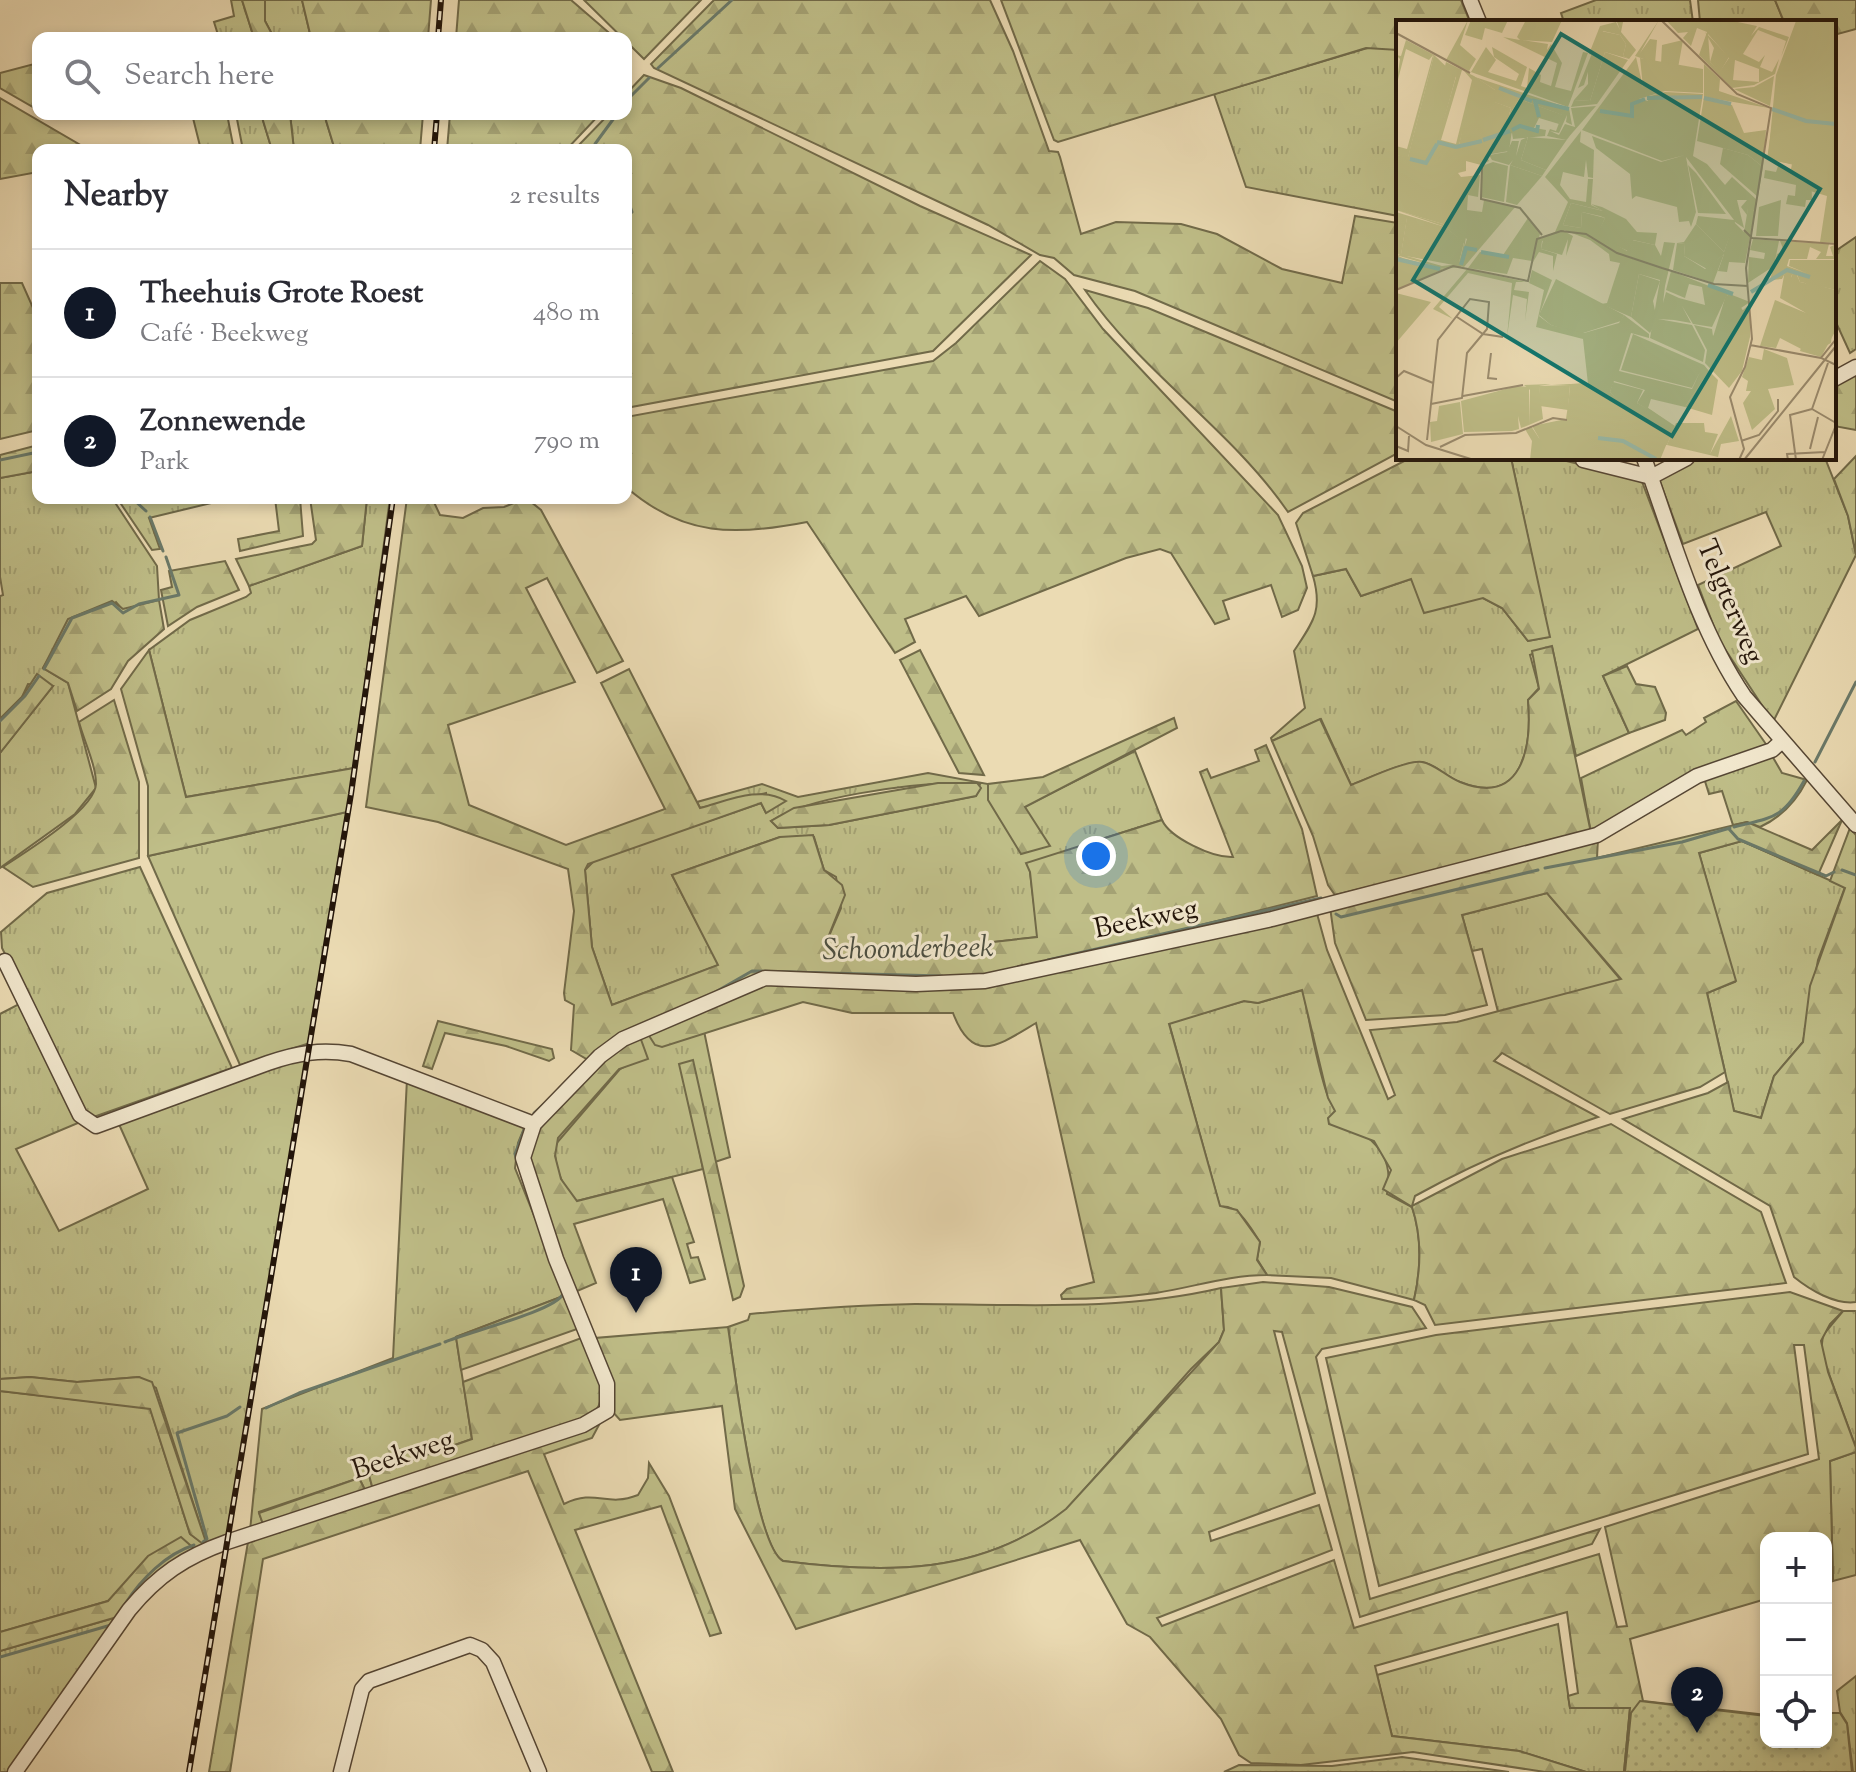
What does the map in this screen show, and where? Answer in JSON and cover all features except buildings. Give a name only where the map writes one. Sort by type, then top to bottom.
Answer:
[{"type":"street","points":[[1470,0],[1478,20]]},
{"type":"street","points":[[1836,378],[1856,367]]},
{"type":"street","points":[[1583,460],[1651,477],[1683,460]]},
{"type":"street","name":"Telgterweg","points":[[1645,460],[1717,652],[1744,696],[1856,825]]},
{"type":"street","name":"Beekweg","points":[[15,1772],[129,1610],[149,1586],[181,1561],[227,1542],[583,1425],[607,1411],[607,1384],[525,1171],[525,1144],[534,1124],[600,1056],[623,1039],[753,981],[777,976],[916,984],[985,981],[1272,919],[1597,835],[1697,776],[1772,750],[1782,741]]},
{"type":"street","points":[[5,961],[80,1115],[96,1126],[281,1058],[332,1050],[351,1054],[534,1124]]},
{"type":"street","points":[[341,1772],[362,1689],[369,1681],[470,1645],[482,1650],[493,1662],[539,1772]]},
{"type":"green space","points":[[231,0],[242,0],[252,32],[217,32],[214,22],[234,16]]},
{"type":"green space","points":[[242,0],[265,0],[265,21],[271,32],[252,32]]},
{"type":"green space","points":[[265,0],[302,0],[310,32],[271,32],[265,21]]},
{"type":"green space","points":[[302,0],[431,0],[428,32],[310,32]]},
{"type":"green space","points":[[459,0],[571,0],[608,32],[456,32]]},
{"type":"green space","points":[[584,0],[701,0],[644,59],[632,47],[632,32],[617,32]]},
{"type":"green space","points":[[714,0],[990,0],[1013,51],[1049,151],[1058,152],[1060,157],[1081,234],[1116,222],[1181,224],[1217,234],[1282,269],[1342,283],[1355,216],[1396,223],[1396,401],[1135,291],[1074,275],[1054,258],[1040,255],[988,225],[651,64]]},
{"type":"green space","points":[[1001,0],[1461,0],[1469,20],[1396,20],[1396,50],[1366,48],[1058,142],[1054,140]]},
{"type":"green space","points":[[1596,0],[1690,0],[1693,20],[1563,20],[1561,13]]},
{"type":"green space","points":[[1698,0],[1775,0],[1783,20],[1700,20]]},
{"type":"green space","points":[[1775,0],[1856,0],[1856,29],[1836,34],[1836,20],[1783,20]]},
{"type":"green space","points":[[1374,46],[1396,50],[1396,216],[1246,187],[1214,94]]},
{"type":"green space","points":[[32,65],[32,107],[0,88],[0,73]]},
{"type":"green space","points":[[644,75],[681,88],[920,206],[1031,255],[933,351],[632,407],[632,144],[580,144],[603,120],[632,120],[632,88]]},
{"type":"green space","points":[[0,98],[32,117],[32,120],[38,120],[79,144],[32,144],[32,173],[0,179]]},
{"type":"green space","points":[[194,120],[228,120],[233,144],[200,144]]},
{"type":"green space","points":[[237,120],[263,120],[270,144],[242,144]]},
{"type":"green space","points":[[263,120],[291,120],[293,144],[270,144]]},
{"type":"green space","points":[[291,120],[326,120],[333,144],[293,144]]},
{"type":"green space","points":[[326,120],[422,120],[420,144],[333,144]]},
{"type":"green space","points":[[450,120],[594,120],[572,144],[448,144]]},
{"type":"green space","points":[[1856,237],[1856,349],[1850,353],[1836,322],[1836,251]]},
{"type":"green space","points":[[1040,261],[1065,279],[1103,329],[1278,515],[1302,566],[1307,588],[1298,610],[1282,617],[1271,585],[1223,601],[1229,619],[1215,624],[1171,553],[1160,549],[1126,558],[979,616],[966,596],[905,619],[915,642],[895,653],[807,522],[757,529],[711,528],[668,516],[632,492],[632,416],[933,361],[956,343]]},
{"type":"green space","points":[[0,283],[22,283],[32,306],[32,431],[0,439]]},
{"type":"green space","points":[[1085,290],[1148,308],[1396,411],[1396,454],[1288,512],[1240,454],[1108,320]]},
{"type":"green space","points":[[1856,375],[1856,430],[1836,426],[1836,385]]},
{"type":"green space","points":[[32,447],[32,472],[0,478],[0,455]]},
{"type":"green space","points":[[1856,456],[1856,554],[1848,516],[1834,479]]},
{"type":"green space","points":[[1406,460],[1511,460],[1550,637],[1528,641],[1502,608],[1483,598],[1424,613],[1411,579],[1361,596],[1346,569],[1313,576],[1296,523],[1303,513]]},
{"type":"green space","points":[[1511,460],[1562,460],[1641,479],[1698,629],[1603,676],[1629,733],[1576,756],[1552,647],[1530,655],[1539,688],[1528,700],[1525,753],[1510,779],[1498,786],[1481,788],[1460,782],[1422,762],[1396,767],[1351,785],[1321,719],[1272,741],[1271,738],[1305,708],[1294,651],[1314,616],[1317,598],[1313,576],[1346,569],[1361,596],[1411,579],[1483,598],[1502,608],[1528,641],[1549,637]]},
{"type":"green space","points":[[1695,460],[1826,460],[1848,516],[1856,555],[1773,722],[1719,640],[1698,585],[1781,546],[1766,512],[1683,544],[1659,479]]},
{"type":"green space","points":[[32,472],[32,504],[116,504],[157,566],[159,600],[123,610],[116,602],[54,650],[43,668],[68,683],[96,788],[75,814],[0,868],[0,753],[53,686],[28,684],[22,697],[0,719],[0,596],[3,595],[0,577],[0,478]]},
{"type":"green space","points":[[121,504],[207,504],[149,518],[160,549],[152,550]]},
{"type":"green space","points":[[276,504],[300,504],[303,536],[240,551],[238,539],[279,531]]},
{"type":"green space","points":[[311,504],[366,504],[362,546],[249,586],[236,559],[312,544],[316,540]]},
{"type":"green space","points":[[366,504],[389,504],[354,768],[186,797],[149,650],[190,620],[246,597],[251,593],[249,586],[362,546]]},
{"type":"green space","points":[[406,504],[435,504],[440,515],[463,518],[483,508],[534,504],[541,510],[623,661],[597,673],[547,578],[526,588],[575,682],[448,725],[469,805],[566,845],[665,809],[601,683],[629,669],[700,808],[754,794],[776,796],[786,801],[766,813],[761,803],[588,864],[585,870],[592,947],[612,1005],[718,965],[672,875],[780,837],[813,835],[824,870],[842,885],[845,895],[825,945],[904,952],[1037,937],[1030,872],[1026,863],[1162,820],[1174,834],[1193,846],[1233,857],[1200,772],[1207,769],[1211,778],[1259,761],[1255,750],[1266,745],[1302,829],[1317,896],[1000,975],[942,979],[777,973],[590,1061],[571,1050],[574,1005],[565,1000],[564,993],[574,911],[568,869],[438,822],[366,807]]},
{"type":"green space","points":[[225,561],[239,590],[197,607],[168,626],[161,590],[172,587],[169,571]]},
{"type":"green space","points":[[159,600],[164,629],[128,661],[111,689],[77,711],[68,683],[43,668],[68,619],[112,601],[123,609]]},
{"type":"green space","points":[[1552,646],[1591,833],[1335,895],[1328,885],[1313,836],[1272,741],[1320,719],[1351,785],[1397,767],[1422,762],[1460,782],[1481,788],[1498,786],[1510,779],[1519,768],[1525,753],[1528,700],[1539,689],[1532,651]]},
{"type":"green space","points":[[149,650],[186,797],[354,768],[347,812],[148,856],[148,786],[121,689]]},
{"type":"green space","points":[[920,650],[984,775],[959,773],[900,660]]},
{"type":"green space","points":[[1627,666],[1636,684],[1655,687],[1666,713],[1665,720],[1629,733],[1603,676]]},
{"type":"green space","points":[[37,674],[53,686],[0,753],[0,719],[22,697]]},
{"type":"green space","points":[[114,700],[139,782],[139,858],[33,887],[3,867],[72,818],[93,794],[96,784],[94,769],[79,722]]},
{"type":"green space","points":[[1736,701],[1768,747],[1591,833],[1581,778],[1682,730],[1686,735],[1706,722],[1704,718]]},
{"type":"green space","points":[[1174,718],[1177,728],[1025,807],[1050,846],[1021,854],[988,800],[988,784],[1043,777]]},
{"type":"green space","points":[[1135,751],[1162,820],[1089,843],[1030,872],[1038,937],[904,952],[825,945],[841,908],[836,877],[824,870],[814,837],[780,837],[672,875],[719,965],[612,1005],[592,947],[585,870],[595,860],[761,803],[766,813],[766,793],[700,808],[697,802],[762,784],[798,797],[928,773],[988,784],[989,791],[1024,807]],"holes":[[[935,784],[980,784],[976,796],[829,825],[778,828],[771,821],[808,805],[859,793]]]},
{"type":"green space","points":[[1771,754],[1782,773],[1807,780],[1788,808],[1775,819],[1760,827],[1747,822],[1733,825],[1722,791],[1709,794],[1704,778]]},
{"type":"green space","points":[[938,783],[977,783],[981,788],[976,796],[829,825],[778,828],[771,821],[794,808]]},
{"type":"green space","points":[[347,812],[310,1043],[240,1065],[148,856]]},
{"type":"green space","points":[[1842,820],[1818,875],[1742,841],[1699,853],[1736,981],[1707,993],[1725,1072],[1700,1087],[1610,1114],[1502,1053],[1494,1061],[1598,1117],[1527,1143],[1460,1173],[1415,1196],[1412,1206],[1502,1159],[1611,1124],[1761,1212],[1786,1283],[1435,1325],[1425,1305],[1414,1300],[1419,1253],[1418,1230],[1412,1207],[1383,1189],[1391,1170],[1374,1141],[1329,1124],[1328,1118],[1335,1111],[1328,1098],[1302,990],[1258,1003],[1244,1001],[1169,1024],[1220,1206],[1237,1210],[1260,1242],[1257,1260],[1267,1275],[1109,1298],[1062,1299],[1061,1295],[1067,1289],[1094,1282],[1036,1023],[988,1046],[969,1040],[953,1013],[852,1013],[803,1002],[662,1047],[655,1045],[646,1031],[754,983],[977,986],[1316,910],[1327,950],[1388,1099],[1395,1095],[1370,1030],[1457,1022],[1621,979],[1547,893],[1462,915],[1487,1005],[1445,1015],[1366,1020],[1335,943],[1330,907],[1598,838],[1597,858],[1747,822],[1812,850]]},
{"type":"green space","points":[[1850,828],[1856,835],[1856,1302],[1823,1296],[1794,1277],[1770,1206],[1623,1119],[1708,1093],[1728,1082],[1734,1111],[1761,1118],[1774,1076],[1803,1042],[1810,986],[1845,888],[1830,881]]},
{"type":"green space","points":[[1742,841],[1845,887],[1818,960],[1803,1042],[1774,1076],[1761,1118],[1734,1111],[1707,993],[1735,982],[1699,853]]},
{"type":"green space","points":[[140,867],[232,1068],[88,1119],[2,948],[1,932],[47,893]]},
{"type":"green space","points":[[1547,893],[1621,980],[1498,1012],[1482,949],[1472,951],[1462,915]]},
{"type":"green space","points":[[1303,990],[1316,1056],[1334,1108],[1377,1147],[1385,1159],[1387,1194],[1412,1207],[1418,1230],[1419,1253],[1414,1300],[1331,1278],[1267,1275],[1257,1259],[1260,1242],[1248,1224],[1233,1209],[1220,1207],[1169,1023],[1244,1001],[1258,1003]]},
{"type":"green space","points":[[19,1004],[78,1123],[16,1149],[59,1231],[148,1189],[118,1122],[308,1053],[228,1540],[108,1601],[0,1632],[0,1391],[150,1408],[190,1534],[207,1546],[156,1388],[139,1377],[77,1382],[30,1377],[0,1379],[0,1014]]},
{"type":"green space","points":[[438,1021],[552,1049],[554,1058],[549,1061],[506,1046],[445,1033],[432,1069],[423,1066]]},
{"type":"green space","points":[[704,1031],[730,1157],[715,1162],[692,1061],[693,1119],[703,1169],[577,1201],[560,1175],[555,1145],[620,1069],[635,1061],[639,1034],[688,1037]]},
{"type":"green space","points":[[639,1034],[648,1059],[619,1069],[558,1138],[555,1156],[561,1179],[577,1201],[672,1177],[694,1242],[687,1244],[691,1258],[698,1257],[705,1279],[690,1283],[663,1199],[574,1224],[596,1283],[575,1292],[549,1230],[527,1151],[534,1132],[602,1059]]},
{"type":"green space","points":[[693,1060],[744,1286],[740,1297],[733,1300],[679,1064]]},
{"type":"green space","points":[[407,1079],[525,1126],[518,1143],[515,1168],[566,1295],[456,1337],[472,1439],[369,1475],[373,1490],[366,1492],[359,1478],[259,1512],[264,1527],[250,1531],[262,1409],[393,1358]]},
{"type":"green space","points":[[1263,1282],[1329,1287],[1412,1307],[1426,1328],[1322,1349],[1316,1357],[1370,1599],[1600,1529],[1592,1544],[1360,1617],[1282,1332],[1274,1331],[1315,1493],[1209,1532],[1211,1541],[1319,1505],[1332,1550],[1157,1618],[1162,1626],[1334,1560],[1354,1628],[1599,1554],[1617,1627],[1627,1626],[1605,1527],[1819,1459],[1804,1345],[1794,1345],[1808,1454],[1379,1586],[1326,1358],[1436,1335],[1790,1292],[1843,1311],[1830,1324],[1821,1341],[1828,1372],[1856,1448],[1856,1452],[1830,1461],[1832,1532],[1760,1532],[1760,1601],[1630,1639],[1643,1701],[1760,1714],[1760,1730],[1669,1772],[1624,1772],[1630,1708],[1570,1708],[1568,1696],[1578,1693],[1567,1612],[1375,1666],[1392,1736],[1519,1751],[1586,1772],[1545,1772],[1413,1752],[1301,1765],[1251,1763],[1239,1755],[1221,1719],[1150,1637],[1127,1624],[1080,1540],[796,1629],[735,1509],[722,1406],[620,1420],[612,1411],[595,1338],[728,1327],[747,1453],[763,1523],[773,1548],[783,1561],[895,1568],[931,1565],[1001,1547],[1034,1531],[1066,1509],[1219,1342],[1224,1330],[1221,1288]]},
{"type":"green space","points":[[1221,1288],[1224,1330],[1219,1342],[1191,1369],[1067,1509],[1035,1531],[1001,1547],[966,1558],[895,1568],[783,1561],[773,1548],[763,1523],[747,1453],[728,1327],[748,1320],[750,1314],[915,1304],[1106,1304],[1183,1296]]},
{"type":"green space","points":[[566,1295],[580,1328],[461,1370],[456,1337]]},
{"type":"green space","points":[[1843,1311],[1856,1311],[1856,1448],[1821,1352],[1823,1335]]},
{"type":"green space","points":[[584,1337],[601,1388],[598,1408],[591,1416],[373,1490],[369,1475],[472,1439],[463,1382]]},
{"type":"green space","points":[[30,1377],[77,1382],[139,1377],[152,1382],[208,1548],[190,1534],[150,1409],[0,1391],[0,1379]]},
{"type":"green space","points":[[600,1423],[592,1438],[544,1454],[564,1504],[585,1498],[617,1500],[638,1495],[648,1478],[649,1463],[669,1496],[721,1633],[710,1636],[661,1506],[575,1530],[673,1772],[652,1772],[528,1471],[263,1559],[230,1772],[209,1772],[248,1542]]},
{"type":"green space","points":[[1856,1452],[1856,1575],[1833,1581],[1832,1532],[1830,1461]]},
{"type":"green space","points":[[359,1478],[366,1492],[264,1527],[259,1513]]},
{"type":"green space","points":[[181,1537],[198,1552],[124,1615],[0,1651],[0,1632],[108,1601],[148,1556]]},
{"type":"green space","points":[[124,1615],[13,1772],[0,1772],[0,1651]]},
{"type":"green space","points":[[1558,1624],[1570,1708],[1630,1708],[1624,1772],[1586,1772],[1519,1751],[1392,1736],[1377,1675]]},
{"type":"green space","points":[[1856,1676],[1856,1772],[1853,1772],[1847,1723],[1840,1712],[1837,1691]]},
{"type":"green space","points":[[1640,1701],[1760,1715],[1760,1748],[1832,1748],[1832,1713],[1840,1713],[1847,1724],[1852,1772],[1625,1772],[1631,1713]]},
{"type":"green space","points":[[1402,1757],[1509,1772],[1224,1772],[1239,1765],[1332,1766]]},
{"type":"waterway","points":[[658,68],[732,0]]},
{"type":"waterway","points":[[632,95],[649,78]]},
{"type":"waterway","points":[[595,144],[613,120]]},
{"type":"waterway","points":[[0,460],[32,453]]},
{"type":"waterway","points":[[138,504],[146,511]]},
{"type":"waterway","points":[[150,517],[163,551]]},
{"type":"waterway","points":[[44,669],[72,618],[112,603],[123,613],[139,604],[179,595],[166,557]]},
{"type":"waterway","points":[[0,721],[25,696],[39,676]]},
{"type":"waterway","name":"Schoonderbeek","points":[[1815,762],[1856,682]]},
{"type":"waterway","name":"Schoonderbeek","points":[[1734,827],[1783,810],[1804,781]]},
{"type":"waterway","name":"Schoonderbeek","points":[[1545,868],[1682,842],[1730,828]]},
{"type":"waterway","points":[[1729,829],[1738,839],[1826,876],[1834,872]]},
{"type":"waterway","name":"Schoonderbeek","points":[[1336,914],[1341,917],[1538,870]]},
{"type":"waterway","points":[[1842,870],[1856,875]]},
{"type":"waterway","name":"Schoonderbeek","points":[[1048,960],[1321,898]]},
{"type":"waterway","name":"Schoonderbeek","points":[[712,994],[752,971],[942,976]]},
{"type":"waterway","name":"Schoonderbeek","points":[[534,1113],[544,1104]]},
{"type":"waterway","name":"Schoonderbeek","points":[[526,1125],[515,1154],[530,1201]]},
{"type":"waterway","name":"Schoonderbeek","points":[[445,1342],[528,1314],[557,1301],[563,1294]]},
{"type":"waterway","name":"Schoonderbeek","points":[[266,1408],[299,1393],[440,1344]]},
{"type":"waterway","name":"Schoonderbeek","points":[[203,1542],[207,1539],[177,1433],[227,1416],[240,1407]]},
{"type":"waterway","name":"Schoonderbeek","points":[[125,1604],[155,1568],[174,1554],[194,1545]]},
{"type":"waterway","points":[[0,1657],[111,1625]]},
{"type":"railway","points":[[438,32],[441,0]]},
{"type":"railway","points":[[434,144],[436,120]]},
{"type":"railway","points":[[189,1772],[351,794],[392,504]]},
{"type":"place","name":"Theehuis Grote Roest","points":[[636,1313]]},
{"type":"place","name":"Zonnewende","points":[[1697,1733]]}]
